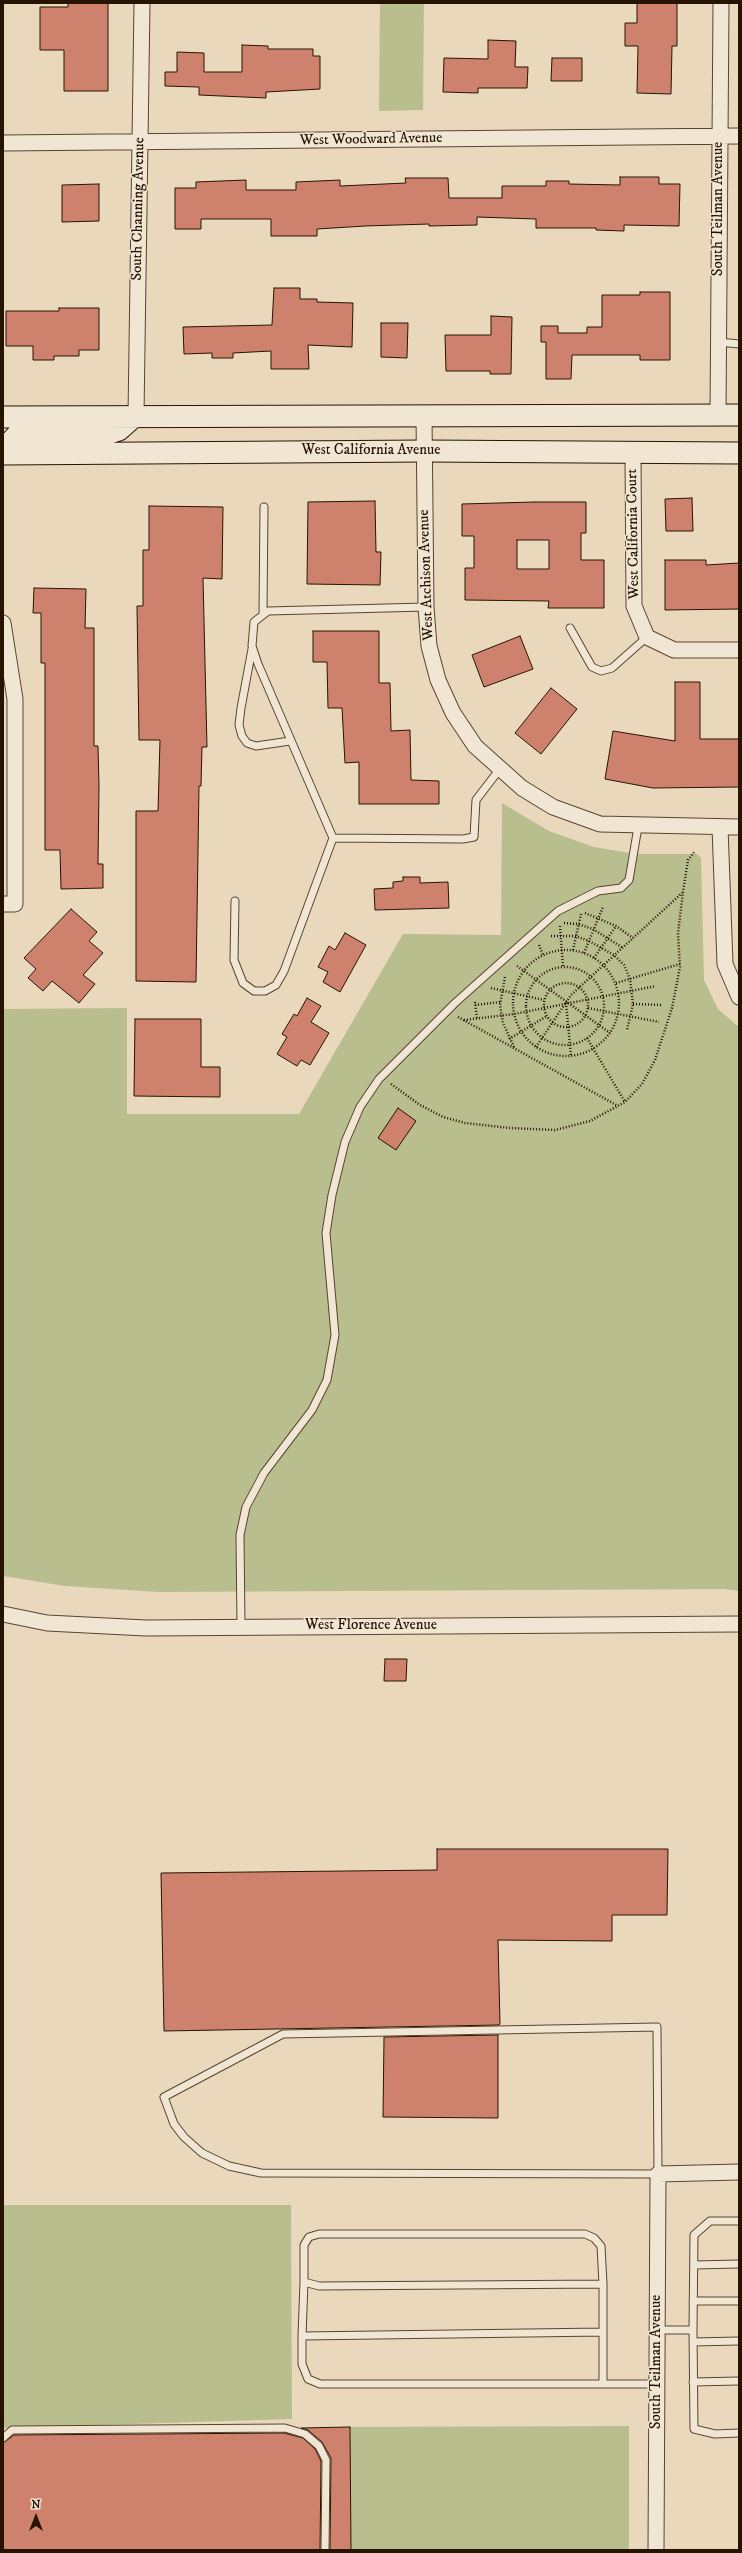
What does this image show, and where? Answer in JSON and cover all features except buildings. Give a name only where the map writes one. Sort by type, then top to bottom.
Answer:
[{"type":"main road","points":[[3,450],[17,435],[106,434],[119,430],[136,415]]},
{"type":"main road","points":[[3,417],[136,415],[739,415]]},
{"type":"main road","name":"West California Avenue","points":[[3,454],[425,451],[739,453]]},
{"type":"street","name":"South Channing Avenue","points":[[136,415],[142,3]]},
{"type":"street","name":"South Teilman Avenue","points":[[718,415],[721,3]]},
{"type":"street","name":"West Woodward Avenue","points":[[3,143],[739,136]]},
{"type":"street","name":"West Atchison Avenue","points":[[424,416],[426,607],[429,646],[438,680],[453,712],[476,746],[499,770],[522,788],[553,807],[600,824],[739,827]]},
{"type":"street","name":"West California Court","points":[[633,453],[634,606],[647,637]]},
{"type":"street","points":[[3,623],[9,699],[9,904]]},
{"type":"street","points":[[647,637],[674,650],[739,650]]},
{"type":"street","points":[[720,827],[725,964],[739,997]]},
{"type":"street","name":"West Florence Avenue","points":[[3,1614],[47,1624],[146,1628],[739,1624]]},
{"type":"street","points":[[658,2174],[739,2172]]},
{"type":"street","name":"South Teilman Avenue","points":[[656,2550],[658,2174]]},
{"type":"lane","points":[[719,342],[739,344]]},
{"type":"lane","points":[[264,507],[263,612],[254,622],[252,646],[240,708],[239,725],[242,736],[247,743],[256,746],[290,741]]},
{"type":"lane","points":[[263,612],[426,607]]},
{"type":"lane","points":[[570,628],[592,666],[601,671],[612,668],[647,637]]},
{"type":"lane","points":[[235,901],[234,960],[243,983],[254,991],[265,991],[276,985],[284,972],[333,838],[290,741],[252,646]]},
{"type":"lane","points":[[333,838],[463,839],[474,837],[476,800],[499,770]]},
{"type":"lane","points":[[241,1627],[240,1535],[246,1507],[264,1473],[312,1410],[327,1380],[335,1335],[326,1233],[332,1195],[345,1142],[360,1106],[382,1076],[447,1011],[505,957],[558,911],[598,891],[621,888],[629,880],[638,826]]},
{"type":"lane","points":[[657,2027],[658,2174],[261,2173],[229,2166],[202,2153],[184,2137],[178,2128],[164,2097],[283,2034],[657,2027]]},
{"type":"lane","points":[[739,2221],[710,2221],[694,2235],[693,2330],[694,2429],[708,2433],[739,2433]]},
{"type":"lane","points":[[603,2384],[604,2284],[601,2246],[594,2238],[585,2234],[319,2234],[309,2238],[304,2246],[302,2364],[308,2379],[320,2384],[603,2384],[657,2384]]},
{"type":"lane","points":[[694,2265],[739,2264]]},
{"type":"lane","points":[[304,2282],[319,2286],[604,2284]]},
{"type":"lane","points":[[694,2301],[739,2301]]},
{"type":"lane","points":[[657,2330],[693,2330]]},
{"type":"lane","points":[[302,2336],[603,2332]]},
{"type":"lane","points":[[693,2342],[739,2341]]},
{"type":"lane","points":[[694,2382],[739,2381]]},
{"type":"lane","points":[[3,2438],[12,2430],[285,2428],[305,2434],[320,2446],[326,2460],[325,2550]]},
{"type":"path","points":[[382,1076],[420,1105],[443,1117],[466,1123],[555,1130],[590,1121],[625,1102],[642,1084],[655,1060],[672,1008],[680,964],[678,933],[683,892],[688,860],[695,851]]},
{"type":"path","points":[[536,1047],[566,1003],[580,988],[683,892]]},
{"type":"path","points":[[573,950],[575,936],[586,896]]},
{"type":"path","points":[[584,953],[597,918],[603,907]]},
{"type":"path","points":[[577,911],[616,926],[633,938]]},
{"type":"path","points":[[563,967],[560,923],[578,924],[593,929],[609,937],[622,948]]},
{"type":"path","points":[[594,958],[616,926]]},
{"type":"path","points":[[548,936],[575,936],[589,941],[614,956],[624,965],[630,979],[633,1004],[627,1030]]},
{"type":"path","points":[[561,950],[573,950],[584,953],[604,965],[616,983],[618,994],[618,1014],[610,1033],[594,1048],[571,1056],[547,1052],[536,1047],[522,1032],[514,1014],[514,992],[524,971],[540,956],[561,950]]},
{"type":"path","points":[[505,957],[566,1003],[610,1033]]},
{"type":"path","points":[[512,962],[502,989],[500,1002],[502,1016],[509,1039],[514,1047]]},
{"type":"path","points":[[616,983],[680,964]]},
{"type":"path","points":[[563,967],[580,970],[591,977],[603,996],[604,1011],[599,1025],[587,1038],[570,1045],[557,1044],[545,1039],[532,1025],[527,1010],[528,996],[537,980],[543,974],[563,967]]},
{"type":"path","points":[[566,983],[580,988],[587,999],[588,1008],[581,1021],[568,1026],[553,1022],[547,1016],[544,1007],[544,1000],[550,990],[560,984],[566,983]]},
{"type":"path","points":[[475,985],[502,989],[544,1000]]},
{"type":"path","points":[[464,1020],[514,1014],[527,1010],[656,986]]},
{"type":"path","points":[[475,1005],[500,1002]]},
{"type":"path","points":[[566,1003],[571,1056]]},
{"type":"path","points":[[633,1004],[662,1005]]},
{"type":"path","points":[[588,1008],[659,1022]]},
{"type":"path","points":[[447,1011],[618,1106]]},
{"type":"path","points":[[509,1039],[547,1016]]},
{"type":"path","points":[[587,1038],[625,1102]]},
{"type":"green space","points":[[380,3],[424,3],[423,110],[379,111]]},
{"type":"green space","points":[[502,803],[549,831],[594,847],[636,854],[697,854],[701,858],[704,980],[718,1009],[739,1027],[739,1591],[725,1589],[159,1592],[65,1586],[3,1576],[3,1009],[127,1008],[127,1114],[299,1114],[403,934],[501,935]]},
{"type":"green space","points":[[3,2205],[291,2205],[292,2419],[3,2428]]},
{"type":"green space","points":[[629,2426],[629,2550],[351,2550],[350,2427]]}]
